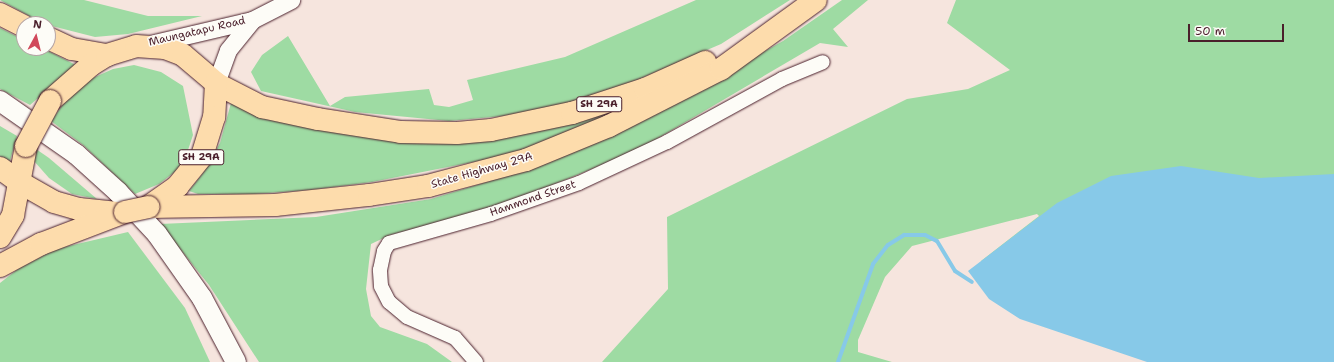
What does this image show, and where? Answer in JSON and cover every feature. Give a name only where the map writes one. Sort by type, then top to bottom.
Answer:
[{"type":"main road","name":"State Highway 29A","points":[[148,207],[275,206],[428,186],[480,174],[568,145],[668,97],[721,69],[816,0]]},
{"type":"main road","points":[[0,14],[16,22]]},
{"type":"main road","name":"State Highway 29A","points":[[216,84],[262,107],[318,119],[401,132],[491,130],[572,113],[645,89],[784,24]]},
{"type":"main road","points":[[56,42],[72,49],[107,55]]},
{"type":"main road","name":"SH 29A","points":[[0,237],[13,215],[26,146],[50,101],[74,77],[107,55],[142,45],[165,48],[182,54],[216,84],[214,117],[202,156],[178,186],[148,207],[115,214],[41,244],[0,266]]},
{"type":"main road","points":[[0,101],[76,154],[118,192],[157,234],[202,298],[236,362]]},
{"type":"main road","points":[[0,168],[19,182]]},
{"type":"main road","name":"SH 29A","points":[[19,182],[54,202],[115,214]]},
{"type":"street","name":"Maungatapu Road","points":[[142,45],[252,20],[291,0]]},
{"type":"street","name":"Maungatapu Road","points":[[216,84],[220,66],[228,50],[252,20]]},
{"type":"street","name":"Hammond Street","points":[[476,362],[455,338],[408,318],[389,302],[382,286],[380,270],[384,250],[389,243],[491,214],[579,183],[667,142],[782,79],[823,62]]},
{"type":"green space","points":[[0,0],[84,0],[148,16],[202,16],[128,34],[95,37],[56,27],[56,16],[29,16]]},
{"type":"green space","points":[[696,0],[790,0],[721,44],[616,89],[565,105],[503,116],[449,121],[355,112],[261,91],[251,72],[262,55],[288,36],[330,106],[345,97],[429,89],[434,105],[449,107],[473,100],[467,80],[565,57]]},
{"type":"green space","points":[[842,0],[868,0],[833,29],[848,47],[820,43],[638,150],[494,209],[390,235],[371,244],[366,289],[371,316],[380,327],[427,344],[452,362],[259,362],[209,285],[160,224],[316,217],[431,199],[542,165],[642,120],[783,41]]},
{"type":"green space","points":[[956,0],[1334,0],[1334,252],[981,261],[1039,216],[1037,214],[912,246],[885,277],[858,340],[858,352],[892,362],[602,362],[668,289],[667,217],[907,99],[968,89],[1010,70],[947,23]]},
{"type":"green space","points":[[0,28],[16,36],[16,56],[56,55],[76,65],[30,105],[0,89]]},
{"type":"green space","points":[[134,65],[161,72],[183,86],[193,135],[185,159],[176,171],[159,184],[135,194],[83,145],[51,121],[70,95],[86,81],[113,69]]},
{"type":"green space","points":[[696,72],[534,150],[372,182],[310,190],[254,194],[198,194],[189,191],[203,173],[220,143],[231,103],[436,139]]},
{"type":"green space","points":[[0,126],[17,136],[10,161],[0,156]]},
{"type":"green space","points":[[36,149],[49,158],[97,199],[72,194],[49,178],[34,161]]},
{"type":"green space","points":[[128,232],[185,308],[210,362],[0,362],[0,283],[18,269],[56,249]]},
{"type":"water","points":[[1181,166],[1259,178],[1334,174],[1334,362],[1147,362],[1020,319],[989,299],[968,271],[1057,203],[1111,176]]},
{"type":"waterway","points":[[838,362],[873,264],[888,245],[904,235],[925,235],[937,241],[955,271],[972,282]]}]
